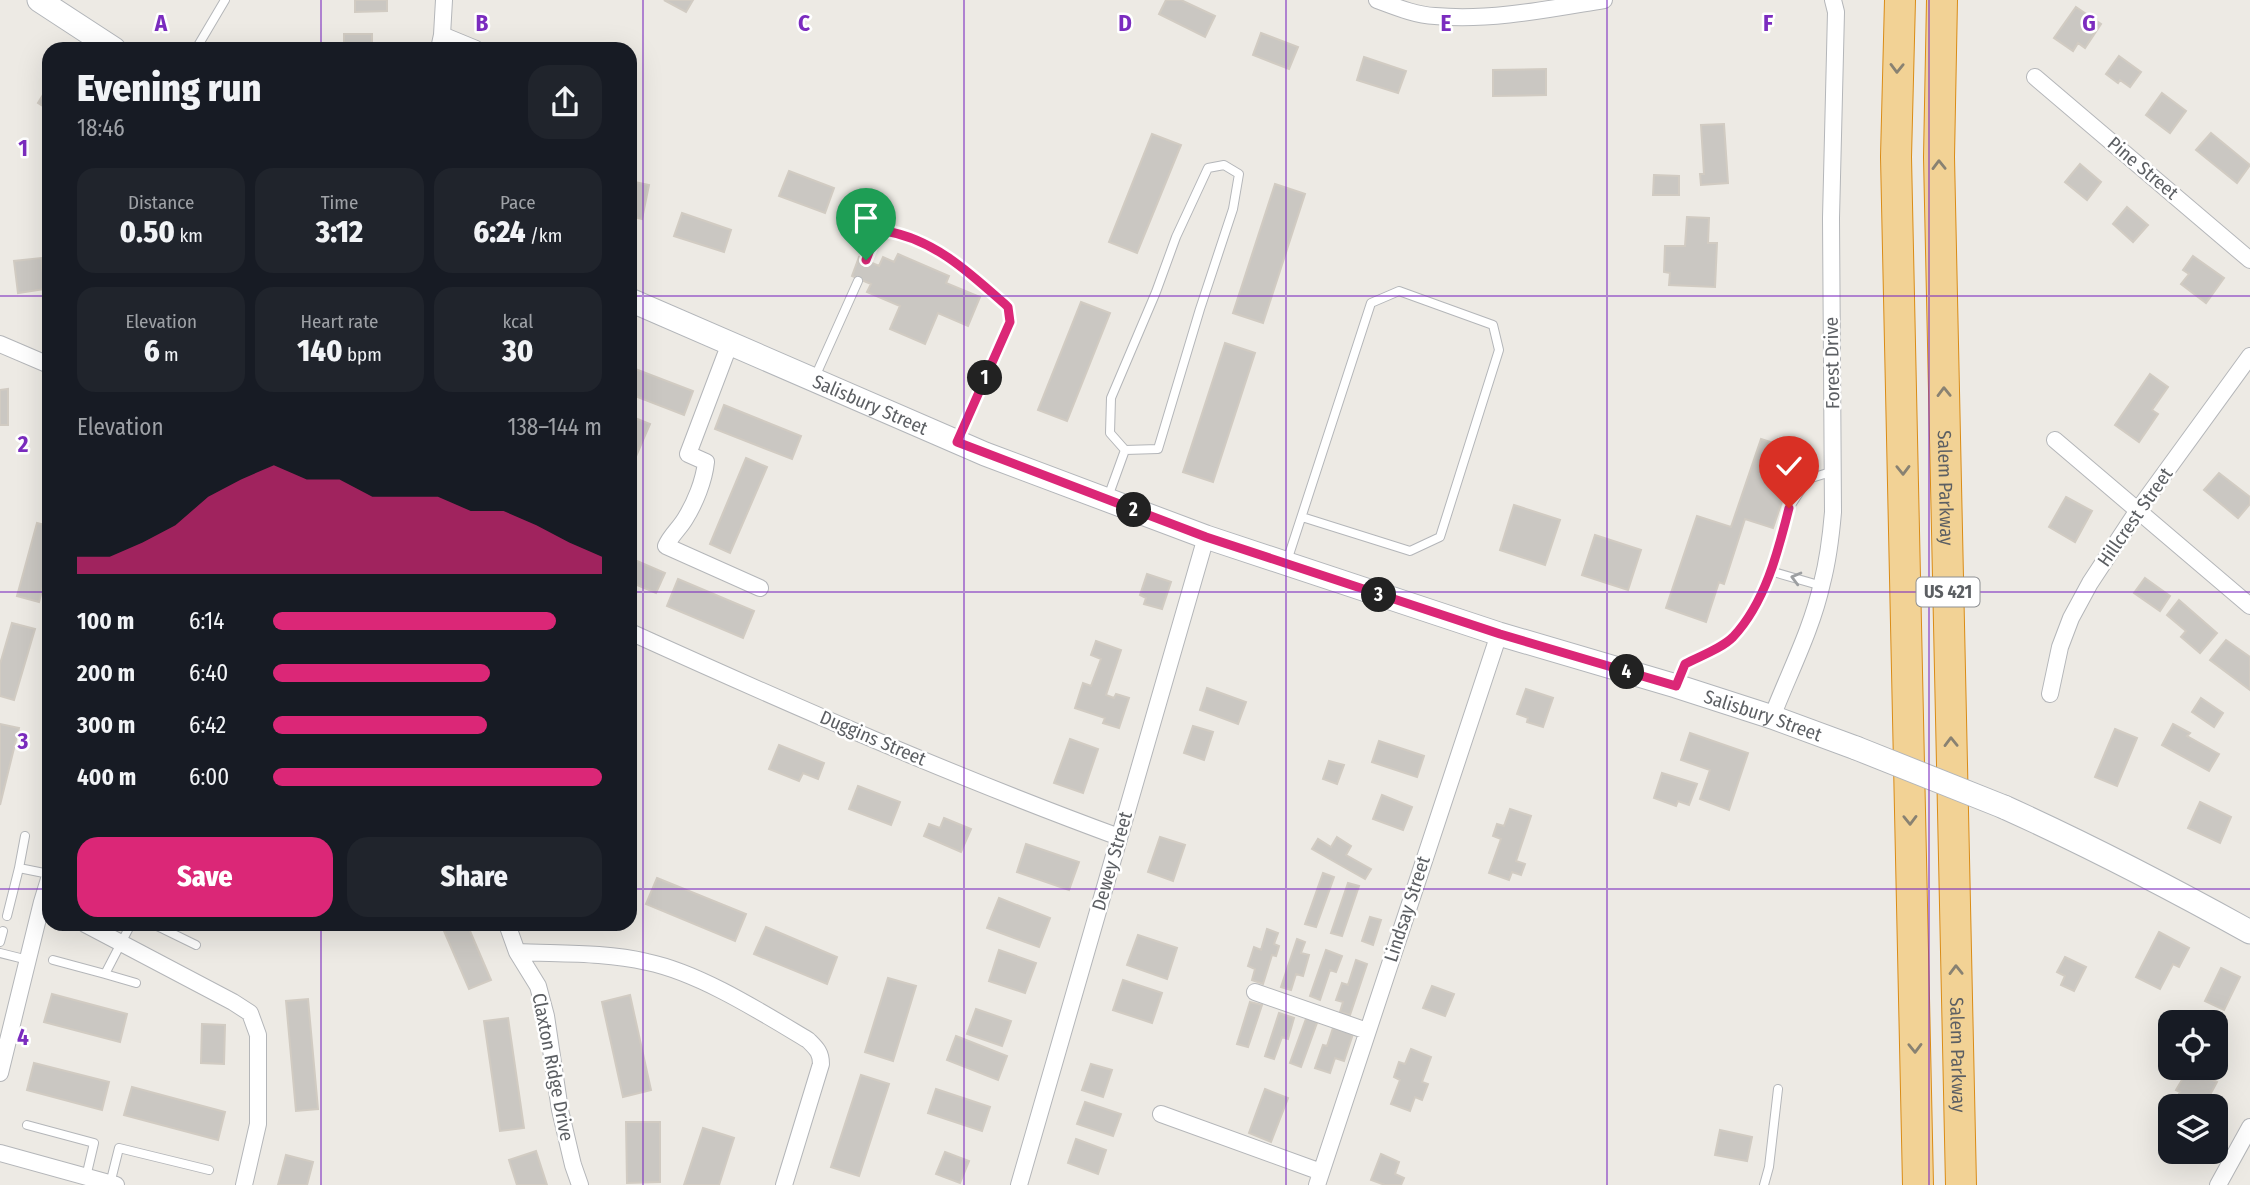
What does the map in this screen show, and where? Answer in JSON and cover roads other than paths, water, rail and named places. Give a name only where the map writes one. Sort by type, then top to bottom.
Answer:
[{"type":"highway","name":"US 421","points":[[1899,0],[1896,157],[1918,1185]]},
{"type":"highway","name":"Salem Parkway","points":[[1942,0],[1939,157],[1961,1185]]},
{"type":"main road","points":[[39,0],[103,42]]},
{"type":"main road","name":"Salisbury Street","points":[[637,303],[957,442],[1206,537],[1500,634],[1772,717],[1856,748],[2004,807],[2075,839],[2161,882],[2250,932]]},
{"type":"street","points":[[440,42],[444,0]]},
{"type":"street","points":[[1377,0],[1410,12],[1465,18],[1604,0]]},
{"type":"street","name":"Forest Drive","points":[[1772,717],[1822,586],[1833,513],[1830,218],[1836,12],[1833,0]]},
{"type":"street","name":"Pine Street","points":[[2035,78],[2250,260]]},
{"type":"street","points":[[730,343],[688,454],[706,462],[705,476],[684,521],[671,534],[666,546],[760,587]]},
{"type":"street","points":[[0,344],[42,362]]},
{"type":"street","name":"Hillcrest Street","points":[[2050,694],[2060,648],[2071,618],[2090,583],[2138,510],[2250,356]]},
{"type":"street","points":[[2055,440],[2250,607]]},
{"type":"street","name":"Dewey Street","points":[[1019,1185],[1206,537]]},
{"type":"street","name":"Lindsay Street","points":[[1319,1178],[1500,634]]},
{"type":"street","name":"Duggins Street","points":[[637,635],[1026,803],[1119,837]]},
{"type":"street","points":[[0,1073],[28,960],[42,916]]},
{"type":"street","points":[[99,931],[250,1013],[258,1035],[258,1124],[244,1185]]},
{"type":"street","name":"Claxton Ridge Drive","points":[[510,931],[517,952],[538,986],[546,1016],[560,1110],[580,1185]]},
{"type":"street","points":[[517,952],[619,957],[650,962],[687,975],[808,1040],[818,1050],[821,1064],[784,1185]]},
{"type":"street","points":[[1255,992],[1367,1031]]},
{"type":"street","points":[[1161,1114],[1319,1178]]},
{"type":"street","points":[[2218,1185],[2250,1128]]},
{"type":"street","points":[[0,1153],[113,1184]]},
{"type":"lane","points":[[200,42],[225,0]]},
{"type":"lane","points":[[1224,165],[1239,174],[1233,209],[1158,449],[1125,450],[1110,433],[1111,398],[1176,237],[1208,168],[1224,165]]},
{"type":"lane","points":[[866,260],[875,237],[885,231],[899,233],[933,248],[968,271],[1008,307],[1010,322],[957,442]]},
{"type":"lane","points":[[814,379],[858,281]]},
{"type":"lane","points":[[1287,564],[1302,517],[1371,303],[1399,291],[1493,325],[1500,351],[1440,537],[1410,551],[1302,517]]},
{"type":"lane","points":[[1107,500],[1125,450]]},
{"type":"lane","points":[[1676,686],[1685,664],[1731,639],[1749,616],[1770,571],[1789,508],[1808,479],[1833,471]]},
{"type":"lane","points":[[1770,571],[1822,586]]},
{"type":"lane","points":[[7,916],[25,836]]},
{"type":"lane","points":[[19,868],[42,874]]},
{"type":"lane","points":[[0,942],[3,931]]},
{"type":"lane","points":[[105,974],[127,931]]},
{"type":"lane","points":[[168,931],[196,944]]},
{"type":"lane","points":[[0,953],[28,960]]},
{"type":"lane","points":[[53,960],[136,984]]},
{"type":"lane","points":[[1764,1185],[1769,1167],[1777,1088]]},
{"type":"lane","points":[[27,1125],[94,1143],[86,1177]]},
{"type":"lane","points":[[113,1184],[119,1148],[209,1170]]}]
